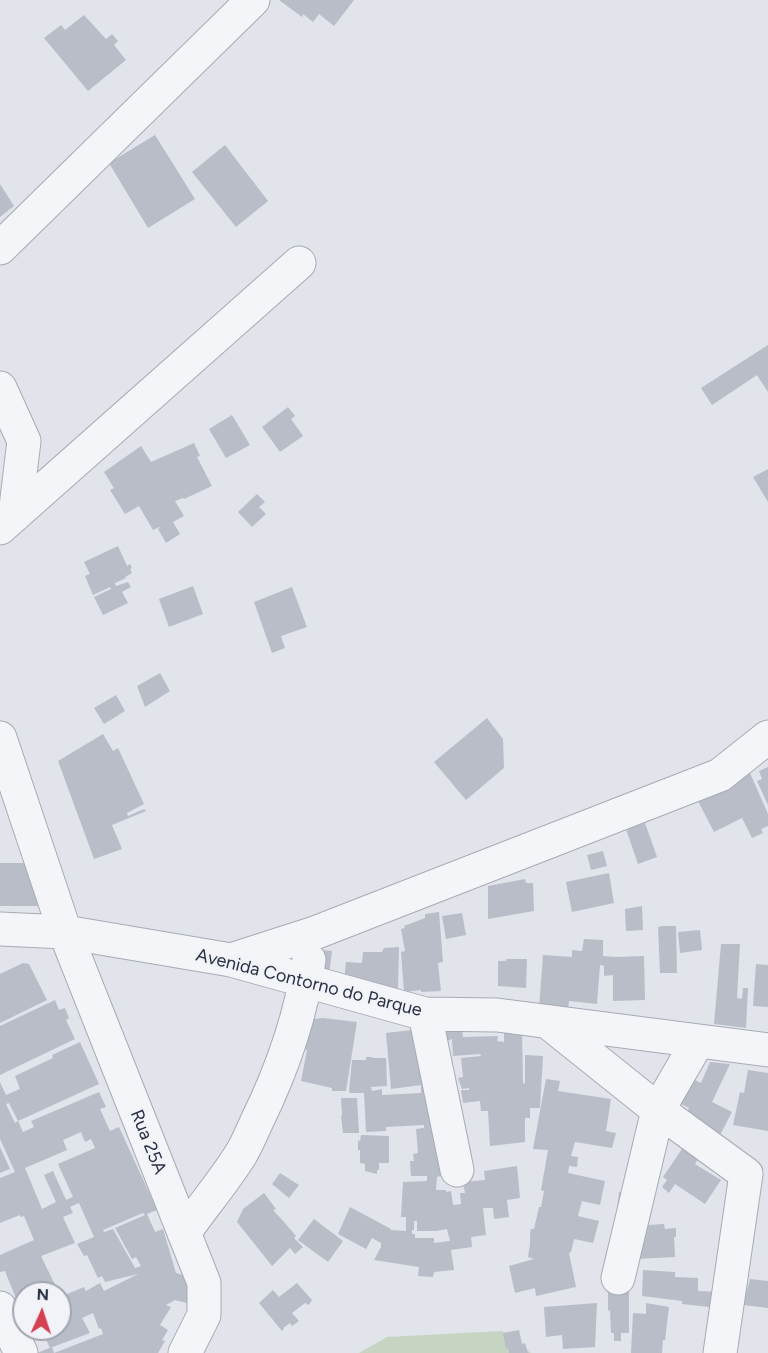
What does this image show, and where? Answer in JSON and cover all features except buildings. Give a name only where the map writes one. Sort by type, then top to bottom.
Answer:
[{"type":"street","points":[[0,248],[253,0]]},
{"type":"street","points":[[7,522],[299,263]]},
{"type":"street","points":[[0,388],[24,441],[7,522]]},
{"type":"street","points":[[231,960],[312,934],[720,775],[768,737]]},
{"type":"street","points":[[0,738],[65,932]]},
{"type":"street","name":"Avenida Contorno do Parque","points":[[0,929],[65,932],[231,960],[424,1014],[497,1016],[768,1050]]},
{"type":"street","name":"Rua 25A","points":[[65,932],[204,1283],[204,1315],[185,1353]]},
{"type":"street","points":[[184,1233],[241,1154],[263,1109],[290,1044],[306,981],[312,934]]},
{"type":"street","points":[[424,1014],[457,1170]]},
{"type":"street","points":[[548,1022],[658,1110],[746,1174],[720,1353]]},
{"type":"street","points":[[618,1278],[658,1110],[698,1041]]},
{"type":"street","points":[[0,1308],[21,1353]]},
{"type":"green space","points":[[502,1331],[531,1353],[359,1353],[387,1337]]}]
